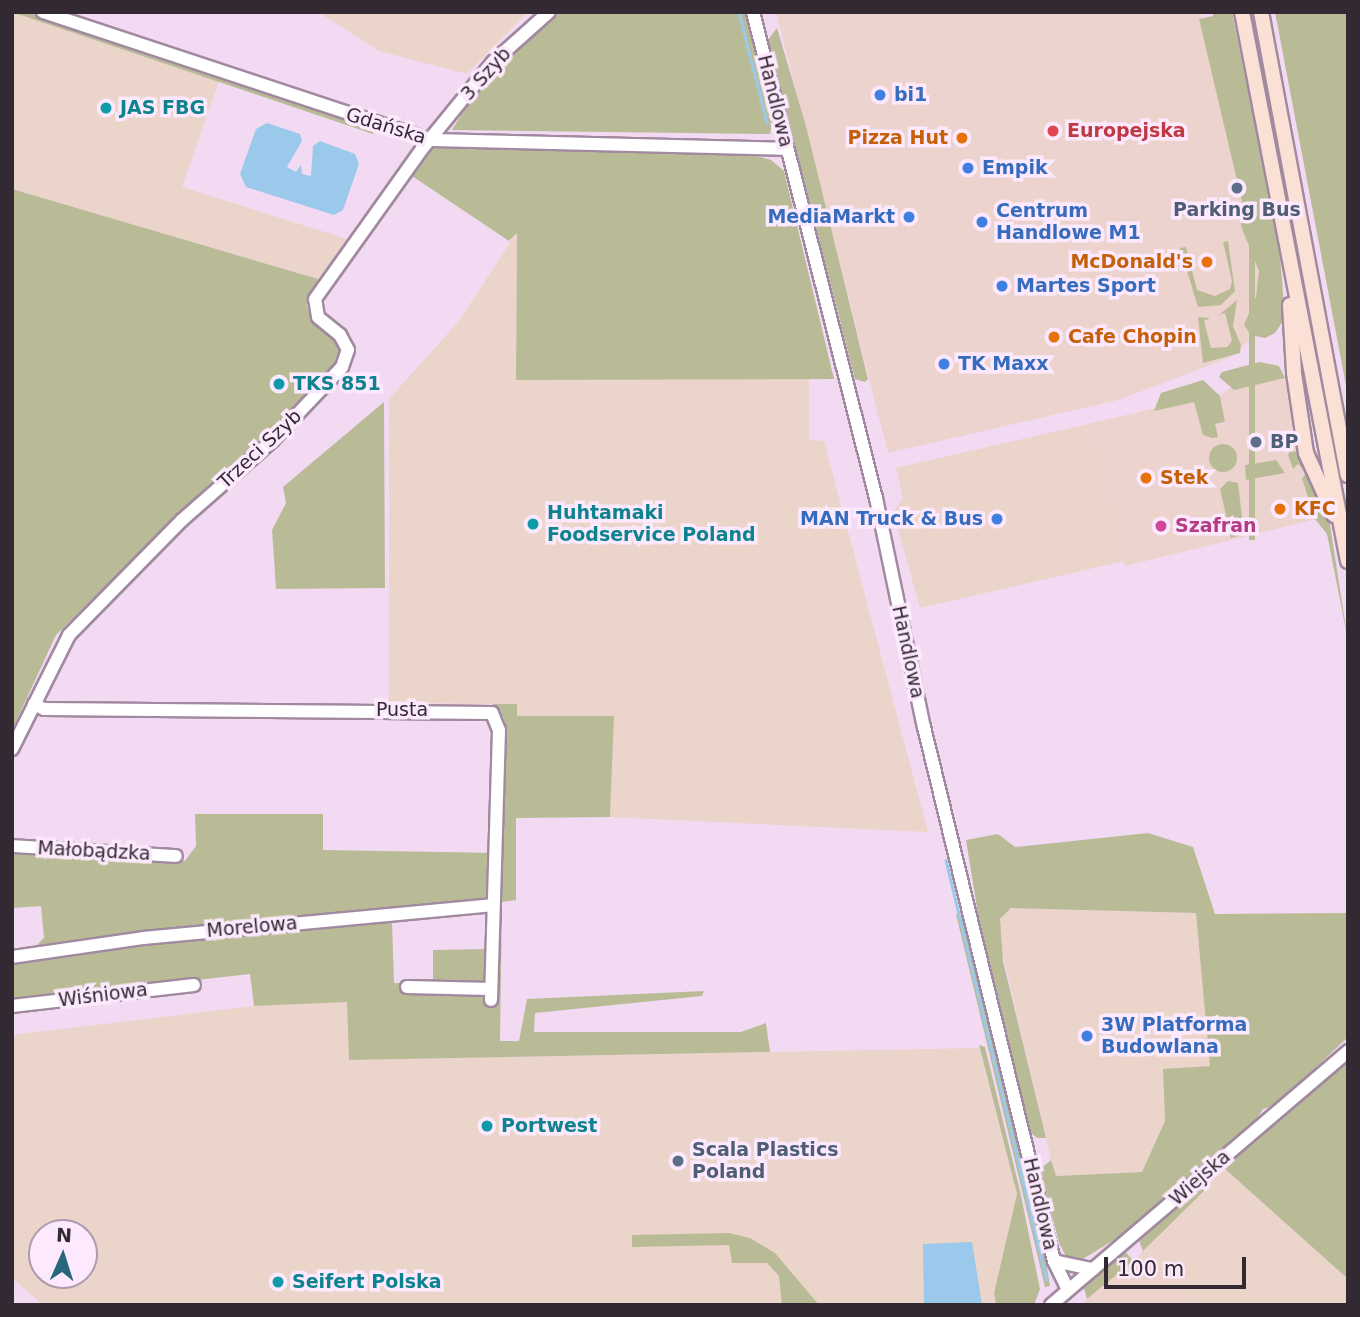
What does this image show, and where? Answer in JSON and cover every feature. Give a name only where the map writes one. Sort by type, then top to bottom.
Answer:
[{"type":"main road","points":[[1242,12],[1348,561]]},
{"type":"main road","points":[[1261,12],[1348,475]]},
{"type":"main road","points":[[1287,242],[1283,258],[1306,453],[1343,535]]},
{"type":"street","name":"Gdańska","points":[[43,12],[429,140],[787,149]]},
{"type":"street","name":"3 Szyb","points":[[429,140],[493,62],[549,12]]},
{"type":"street","name":"Handlowa","points":[[753,12],[876,498],[924,727],[1054,1261],[1068,1290]]},
{"type":"street","name":"Trzeci Szyb","points":[[12,749],[69,635],[182,520],[272,440],[342,367],[348,350],[340,335],[318,317],[315,299],[429,140]]},
{"type":"street","name":"Pusta","points":[[34,704],[44,709],[492,713],[499,730],[491,994],[407,987]]},
{"type":"street","name":"Małobądzka","points":[[12,846],[176,856]]},
{"type":"street","name":"Morelowa","points":[[12,957],[130,939],[493,905]]},
{"type":"street","name":"Wiśniowa","points":[[12,1006],[194,985]]},
{"type":"street","name":"Wiejska","points":[[1051,1305],[1348,1051]]},
{"type":"street","points":[[1054,1261],[1093,1269]]},
{"type":"shaded area","points":[[12,12],[220,78],[182,187],[347,239],[318,279],[12,189]]},
{"type":"shaded area","points":[[318,12],[528,12],[467,74],[379,51]]},
{"type":"shaded area","points":[[776,12],[1200,12],[1277,316],[1229,358],[1118,400],[888,453]]},
{"type":"shaded area","points":[[517,232],[516,380],[809,378],[809,440],[824,441],[928,832],[610,817],[614,716],[516,716],[516,704],[389,703],[389,399],[459,321]]},
{"type":"shaded area","points":[[1289,378],[1317,519],[1125,566],[1084,425],[1206,396],[1215,424],[1225,423],[1220,396],[1229,388]]},
{"type":"shaded area","points":[[1084,425],[1124,561],[920,608],[893,512],[903,498],[896,468]]},
{"type":"shaded area","points":[[1011,908],[1196,913],[1211,1066],[1163,1070],[1165,1121],[1142,1172],[1055,1176],[998,934],[1000,919]]},
{"type":"shaded area","points":[[347,1002],[349,1060],[979,1048],[1017,1194],[994,1293],[996,1305],[43,1305],[12,1278],[12,1035],[254,1006]]},
{"type":"shaded area","points":[[1224,1168],[1348,1279],[1348,1305],[1191,1305],[1145,1249]]},
{"type":"shaded area","points":[[1145,1249],[1191,1305],[1080,1305],[1087,1299],[1084,1287],[1126,1252],[1133,1261]]},
{"type":"green space","points":[[12,12],[27,12],[375,129],[373,134]]},
{"type":"green space","points":[[560,12],[745,12],[772,124],[770,134],[452,130],[483,79]]},
{"type":"green space","points":[[1213,12],[1232,12],[1279,242],[1285,318],[1275,333],[1265,338],[1251,335],[1244,325],[1256,297],[1259,271],[1241,226],[1244,210],[1199,19],[1213,16]]},
{"type":"green space","points":[[1249,12],[1255,12],[1255,540],[1249,540]]},
{"type":"green space","points":[[1275,12],[1348,12],[1348,396]]},
{"type":"green space","points":[[777,28],[806,126],[868,379],[865,382],[855,379],[768,40]]},
{"type":"green space","points":[[426,147],[745,153],[771,160],[784,171],[834,379],[516,380],[517,233],[509,241],[409,174]]},
{"type":"green space","points":[[12,189],[318,279],[307,305],[311,319],[334,337],[340,349],[336,366],[316,392],[180,512],[56,635],[12,730]]},
{"type":"green space","points":[[1228,241],[1235,291],[1221,305],[1198,307],[1180,248],[1186,247],[1197,290],[1215,296],[1230,289],[1232,281],[1223,242]]},
{"type":"green space","points":[[1237,300],[1233,326],[1241,345],[1240,353],[1203,363],[1198,317],[1210,318],[1204,321],[1211,348],[1227,347],[1232,341],[1225,313],[1219,315]]},
{"type":"green space","points":[[1260,362],[1279,366],[1285,378],[1234,390],[1219,377],[1222,372]]},
{"type":"green space","points":[[1203,380],[1220,396],[1225,422],[1215,424],[1218,437],[1203,435],[1194,402],[1154,411],[1161,393]]},
{"type":"green space","points":[[384,402],[385,588],[276,589],[272,530],[286,503],[283,487]]},
{"type":"green space","points":[[1223,444],[1233,448],[1237,458],[1233,468],[1223,472],[1213,468],[1209,458],[1213,448]]},
{"type":"green space","points":[[1291,449],[1302,456],[1329,518],[1348,641],[1327,534],[1315,519],[1302,478],[1307,473],[1298,464],[1293,469],[1288,455]]},
{"type":"green space","points":[[1276,460],[1285,473],[1246,480],[1245,465]]},
{"type":"green space","points":[[1228,481],[1238,483],[1244,534],[1231,538],[1220,489]]},
{"type":"green space","points":[[492,704],[517,704],[517,716],[614,716],[610,817],[516,818],[516,900],[502,902],[500,1041],[519,1041],[527,999],[704,991],[702,996],[535,1013],[534,1032],[741,1032],[766,1023],[770,1052],[349,1060],[347,1002],[254,1006],[250,974],[12,1001],[12,950],[36,946],[44,938],[41,906],[12,908],[12,851],[185,861],[196,846],[195,814],[323,814],[323,850],[500,853],[504,718]],"holes":[[[491,909],[489,949],[433,950],[433,984],[394,983],[392,922]]]},
{"type":"green space","points":[[1148,833],[1193,847],[1215,914],[1348,913],[1348,1037],[1276,1105],[1263,1109],[1253,1124],[1122,1235],[1078,1262],[1068,1260],[1059,1243],[1040,1169],[1051,1160],[1056,1176],[1142,1172],[1165,1121],[1163,1069],[1210,1066],[1196,913],[1011,908],[1000,919],[1003,961],[1046,1138],[1037,1138],[1031,1133],[978,914],[966,840],[998,834],[1015,847]]},
{"type":"green space","points":[[956,914],[964,915],[1039,1220],[1050,1286],[1045,1287]]},
{"type":"green space","points":[[979,1045],[985,1047],[1020,1191],[1040,1289],[1034,1305],[996,1305],[994,1293],[1017,1194]]},
{"type":"green space","points":[[1348,1060],[1348,1279],[1224,1168]]},
{"type":"green space","points":[[1201,1184],[1210,1185],[1143,1251],[1138,1238]]},
{"type":"green space","points":[[729,1233],[750,1238],[775,1253],[819,1305],[782,1305],[779,1276],[767,1263],[732,1263],[729,1245],[632,1247],[632,1235]]},
{"type":"green space","points":[[1124,1250],[1133,1261],[1087,1299],[1083,1285]]},
{"type":"water","points":[[267,123],[300,134],[302,141],[287,167],[296,172],[301,165],[302,174],[311,176],[313,146],[320,141],[355,154],[359,164],[343,210],[334,215],[246,187],[240,174],[256,129]]},
{"type":"water","points":[[972,1242],[982,1305],[924,1305],[923,1244]]},
{"type":"waterway","points":[[739,12],[767,123]]},
{"type":"waterway","points":[[946,860],[1047,1280]]},
{"type":"place","name":"bi1","points":[[880,95]]},
{"type":"place","name":"JAS FBG","points":[[106,108]]},
{"type":"place","name":"Europejska","points":[[1053,131]]},
{"type":"place","name":"Pizza Hut","points":[[962,138]]},
{"type":"place","name":"Empik","points":[[968,168]]},
{"type":"place","name":"Parking Bus","points":[[1237,188]]},
{"type":"place","name":"MediaMarkt","points":[[909,217]]},
{"type":"place","name":"Centrum Handlowe M1","points":[[982,222]]},
{"type":"place","name":"McDonald's","points":[[1207,262]]},
{"type":"place","name":"Martes Sport","points":[[1002,286]]},
{"type":"place","name":"Cafe Chopin","points":[[1054,337]]},
{"type":"place","name":"TK Maxx","points":[[944,364]]},
{"type":"place","name":"TKS 851","points":[[279,384]]},
{"type":"place","name":"BP","points":[[1256,442]]},
{"type":"place","name":"Stek","points":[[1146,478]]},
{"type":"place","name":"KFC","points":[[1280,509]]},
{"type":"place","name":"MAN Truck & Bus","points":[[997,519]]},
{"type":"place","name":"Huhtamaki Foodservice Poland","points":[[533,524]]},
{"type":"place","name":"Szafran","points":[[1161,526]]},
{"type":"place","name":"3W Platforma Budowlana","points":[[1087,1036]]},
{"type":"place","name":"Portwest","points":[[487,1126]]},
{"type":"place","name":"Scala Plastics Poland","points":[[678,1161]]},
{"type":"place","name":"Seifert Polska","points":[[278,1282]]}]
